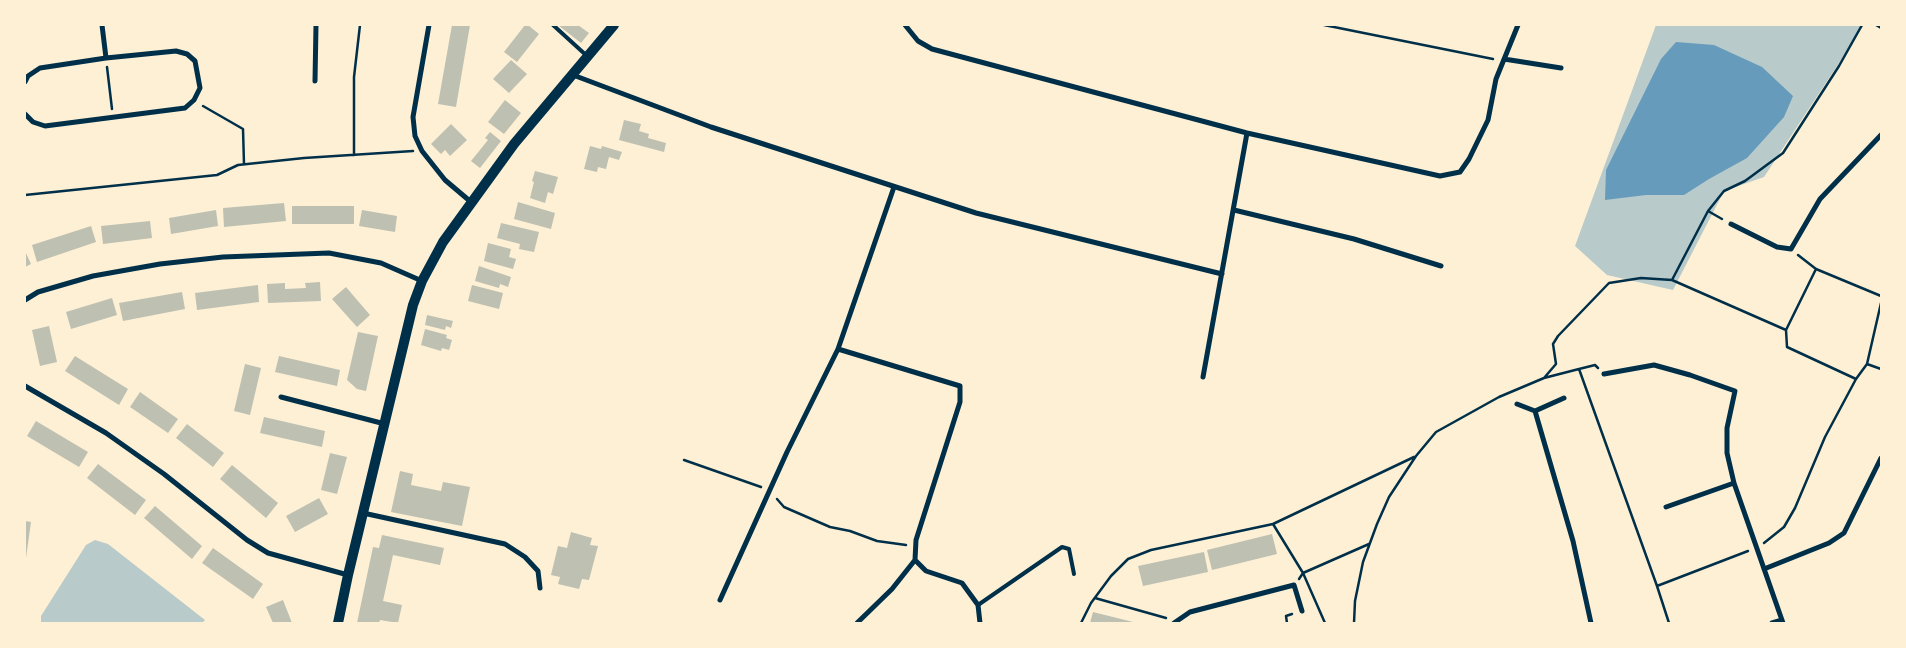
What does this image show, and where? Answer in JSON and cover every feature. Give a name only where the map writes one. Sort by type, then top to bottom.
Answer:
[{"type":"main road","points":[[338,623],[413,305],[422,281],[444,242],[471,202],[521,136],[614,25]]},
{"type":"street","points":[[102,25],[106,58]]},
{"type":"street","points":[[315,81],[316,25]]},
{"type":"street","points":[[429,25],[413,117],[415,136],[422,151],[445,180],[471,202]]},
{"type":"street","points":[[905,25],[918,40],[932,49],[1247,133],[1440,176],[1460,172],[1469,158],[1488,120],[1496,79],[1518,25]]},
{"type":"street","points":[[25,82],[28,76],[40,68],[176,50],[187,54],[195,61],[200,88],[194,100],[185,108],[45,126],[33,122],[25,114]]},
{"type":"street","points":[[1504,59],[1561,68]]},
{"type":"street","points":[[571,75],[711,126],[976,213],[1222,274]]},
{"type":"street","points":[[1203,376],[1247,133]]},
{"type":"street","points":[[1731,224],[1777,247],[1791,249],[1820,198],[1881,136]]},
{"type":"street","points":[[720,600],[838,348],[894,187]]},
{"type":"street","points":[[1234,210],[1354,239],[1441,266]]},
{"type":"street","points":[[25,300],[38,292],[93,276],[160,264],[223,257],[329,254],[380,263],[422,281]]},
{"type":"street","points":[[838,348],[960,386],[960,402],[916,540],[915,560],[892,589],[857,623]]},
{"type":"street","points":[[1604,374],[1654,365],[1735,391],[1727,428],[1727,453],[1734,483],[1782,621],[1772,623]]},
{"type":"street","points":[[25,386],[106,432],[268,554],[348,575]]},
{"type":"street","points":[[281,397],[384,424]]},
{"type":"street","points":[[1535,412],[1564,398]]},
{"type":"street","points":[[1517,404],[1535,412],[1573,541],[1591,623]]},
{"type":"street","points":[[1764,569],[1829,542],[1844,533],[1881,458]]},
{"type":"street","points":[[1666,507],[1734,483]]},
{"type":"street","points":[[363,513],[504,544],[525,557],[538,571],[540,588]]},
{"type":"street","points":[[915,560],[926,570],[962,583],[978,605],[980,623]]},
{"type":"street","points":[[1172,623],[1190,612],[1294,586],[1302,611]]},
{"type":"lane","points":[[553,25],[587,56]]},
{"type":"lane","points":[[978,605],[1062,547],[1068,549],[1074,574]]},
{"type":"path","points":[[354,155],[354,77],[360,25]]},
{"type":"path","points":[[1324,25],[1488,59],[1504,59]]},
{"type":"path","points":[[1672,280],[1708,212],[1724,191],[1745,181],[1783,153],[1839,66],[1862,25]]},
{"type":"path","points":[[1876,25],[1881,28]]},
{"type":"path","points":[[106,58],[113,117]]},
{"type":"path","points":[[194,100],[243,129],[244,164]]},
{"type":"path","points":[[25,195],[217,175],[238,164],[422,151]]},
{"type":"path","points":[[1708,212],[1731,224]]},
{"type":"path","points":[[1791,249],[1816,269],[1881,296]]},
{"type":"path","points":[[1816,269],[1786,330],[1787,347],[1856,379]]},
{"type":"path","points":[[1544,378],[1556,364],[1553,344],[1558,336],[1609,283],[1641,278],[1672,280],[1786,330]]},
{"type":"path","points":[[1657,586],[1757,548],[1784,527],[1795,508],[1825,437],[1856,379],[1867,364],[1881,303]]},
{"type":"path","points":[[1867,364],[1881,369]]},
{"type":"path","points":[[1354,623],[1355,601],[1363,562],[1389,497],[1416,456],[1436,432],[1499,397],[1544,378],[1595,365],[1604,374]]},
{"type":"path","points":[[1579,368],[1669,623]]},
{"type":"path","points":[[1081,623],[1095,598],[1128,559],[1151,550],[1273,524],[1416,456]]},
{"type":"path","points":[[684,460],[770,490],[784,507],[830,527],[850,531],[877,541],[915,547]]},
{"type":"path","points":[[1273,524],[1304,573],[1325,623]]},
{"type":"path","points":[[1294,586],[1304,573],[1369,544]]},
{"type":"path","points":[[1095,598],[1164,616],[1172,623]]},
{"type":"shaded area","points":[[1656,25],[1864,25],[1764,177],[1724,191],[1673,290],[1607,275],[1575,246]]},
{"type":"shaded area","points":[[95,540],[108,544],[205,620],[202,623],[41,623],[41,616],[86,545]]},
{"type":"water","points":[[1676,42],[1714,45],[1762,67],[1793,96],[1784,117],[1747,158],[1684,195],[1646,195],[1605,200],[1606,170],[1661,59]]},
{"type":"building","points":[[452,25],[470,25],[456,107],[438,104]]},
{"type":"building","points":[[525,25],[528,25],[539,34],[517,62],[504,52]]},
{"type":"building","points":[[558,25],[578,25],[589,33],[581,43]]},
{"type":"building","points":[[511,60],[527,74],[509,93],[493,79]]},
{"type":"building","points":[[505,100],[521,113],[504,134],[488,122]]},
{"type":"building","points":[[624,120],[641,124],[639,131],[649,134],[648,138],[666,143],[664,152],[619,140]]},
{"type":"building","points":[[451,124],[467,140],[450,156],[445,150],[441,154],[431,144]]},
{"type":"building","points":[[490,132],[501,141],[480,168],[471,161],[488,140],[485,138]]},
{"type":"building","points":[[590,146],[601,149],[602,146],[622,152],[619,160],[609,157],[606,169],[598,167],[597,172],[584,169]]},
{"type":"building","points":[[535,171],[558,177],[553,194],[548,192],[545,203],[530,198]]},
{"type":"building","points":[[518,202],[555,213],[551,229],[514,219]]},
{"type":"building","points":[[284,203],[286,221],[224,227],[223,208]]},
{"type":"building","points":[[292,206],[354,206],[354,224],[292,224]]},
{"type":"building","points":[[216,210],[218,226],[171,234],[169,218]]},
{"type":"building","points":[[362,210],[397,216],[395,232],[359,226]]},
{"type":"building","points":[[150,221],[152,238],[103,244],[101,226]]},
{"type":"building","points":[[501,223],[539,232],[534,252],[519,249],[520,244],[497,238]]},
{"type":"building","points":[[91,226],[96,242],[37,262],[32,245]]},
{"type":"building","points":[[488,243],[511,249],[509,257],[516,259],[513,269],[484,261]]},
{"type":"building","points":[[25,251],[31,264],[25,267]]},
{"type":"building","points":[[479,266],[511,277],[508,287],[500,284],[499,288],[475,281]]},
{"type":"building","points":[[320,282],[321,301],[268,303],[267,284],[285,283],[285,289],[306,288],[305,283]]},
{"type":"building","points":[[258,285],[259,302],[197,310],[195,293]]},
{"type":"building","points":[[472,285],[503,293],[499,309],[468,301]]},
{"type":"building","points":[[346,287],[370,315],[357,327],[332,299]]},
{"type":"building","points":[[182,292],[185,309],[123,321],[119,303]]},
{"type":"building","points":[[112,298],[117,315],[71,329],[66,312]]},
{"type":"building","points":[[427,315],[453,321],[451,328],[446,326],[445,330],[425,325]]},
{"type":"building","points":[[49,326],[57,362],[40,366],[32,330]]},
{"type":"building","points":[[425,329],[447,335],[446,338],[452,340],[449,350],[442,348],[441,351],[421,345]]},
{"type":"building","points":[[358,332],[378,336],[366,391],[357,389],[347,380]]},
{"type":"building","points":[[75,356],[128,389],[119,405],[65,371]]},
{"type":"building","points":[[279,356],[340,370],[337,386],[275,372]]},
{"type":"building","points":[[245,364],[261,368],[250,415],[234,411]]},
{"type":"building","points":[[140,392],[178,419],[168,433],[130,407]]},
{"type":"building","points":[[264,417],[325,431],[322,447],[260,433]]},
{"type":"building","points":[[36,421],[88,452],[79,467],[27,436]]},
{"type":"building","points":[[187,424],[224,453],[213,467],[176,438]]},
{"type":"building","points":[[330,453],[347,457],[337,494],[321,490]]},
{"type":"building","points":[[98,464],[146,500],[135,515],[87,478]]},
{"type":"building","points":[[232,465],[278,503],[266,518],[220,479]]},
{"type":"building","points":[[400,471],[413,474],[411,485],[441,491],[443,482],[470,487],[462,526],[391,512]]},
{"type":"building","points":[[319,498],[328,514],[295,532],[286,516]]},
{"type":"building","points":[[155,506],[202,546],[192,559],[144,518]]},
{"type":"building","points":[[25,521],[31,522],[26,558],[25,558]]},
{"type":"building","points":[[571,532],[592,538],[590,545],[598,546],[589,580],[582,579],[579,589],[558,584],[560,577],[551,575],[558,546],[567,548]]},
{"type":"building","points":[[1272,534],[1277,554],[1212,570],[1207,550]]},
{"type":"building","points":[[382,535],[444,548],[440,565],[393,555],[383,601],[402,605],[398,623],[380,620],[379,623],[357,623],[373,547],[379,548]]},
{"type":"building","points":[[213,548],[263,584],[253,599],[202,563]]},
{"type":"building","points":[[1204,552],[1208,572],[1143,586],[1138,566]]},
{"type":"building","points":[[283,600],[292,623],[273,623],[266,607]]},
{"type":"building","points":[[1093,612],[1133,622],[1133,623],[1090,623]]}]
